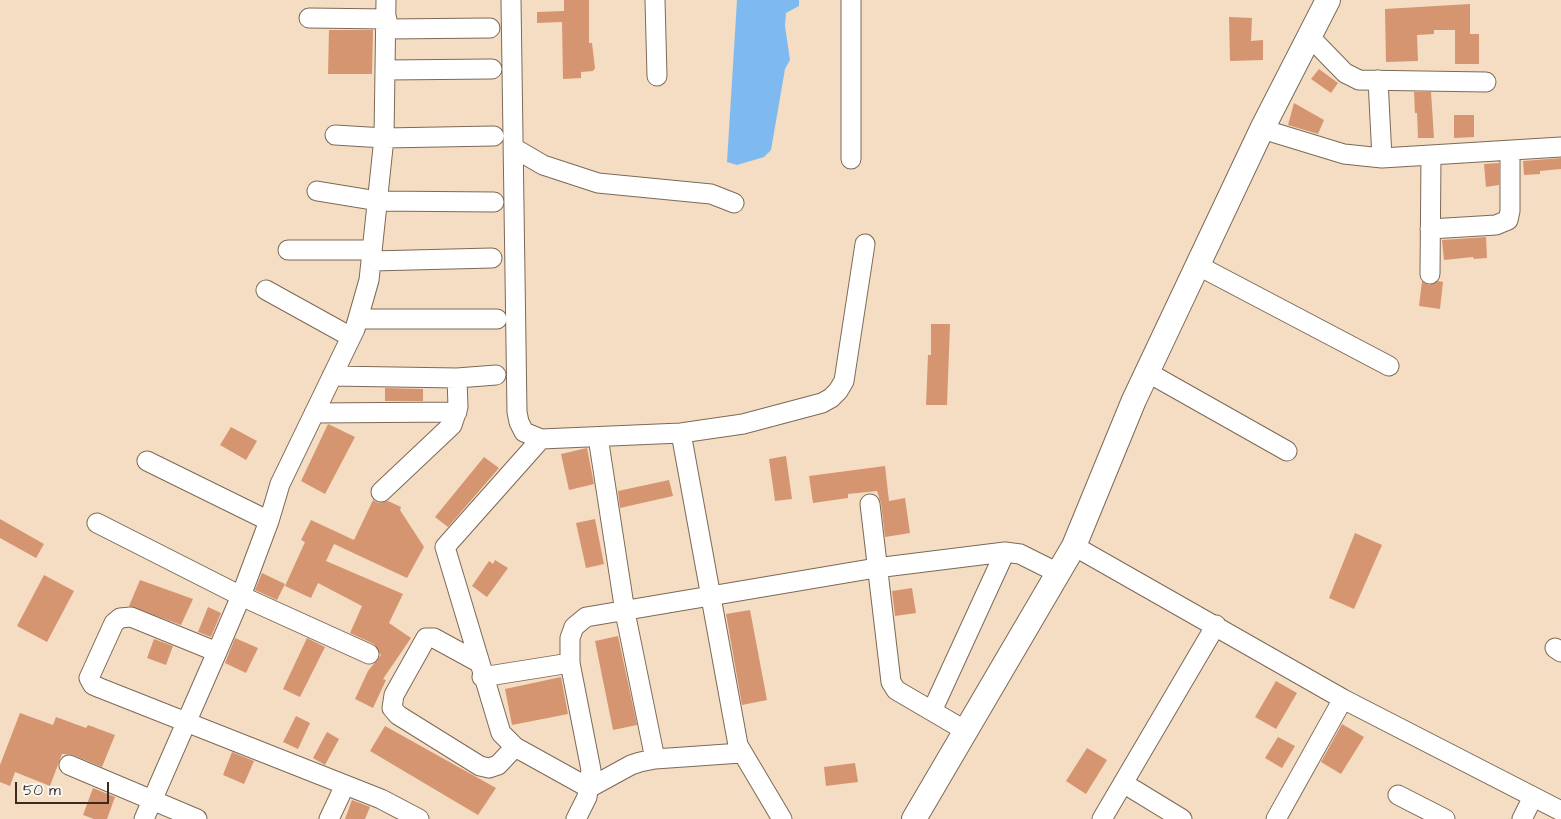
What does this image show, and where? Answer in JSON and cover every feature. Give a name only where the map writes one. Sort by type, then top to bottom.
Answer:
[{"type":"main road","points":[[914,819],[951,722],[1058,574],[1074,546],[1147,372],[1262,129],[1328,0]]},
{"type":"street","points":[[144,819],[241,596],[270,521],[280,484],[351,338],[358,318],[372,256],[384,138],[387,70],[386,0]]},
{"type":"street","points":[[510,0],[517,412],[524,432],[541,439],[681,433],[743,424],[822,403],[838,391],[844,381],[865,244]]},
{"type":"street","points":[[655,0],[657,76]]},
{"type":"street","points":[[851,0],[851,159]]},
{"type":"street","points":[[309,18],[387,24],[490,28]]},
{"type":"street","points":[[1310,37],[1345,74],[1359,80],[1486,82]]},
{"type":"street","points":[[387,70],[492,69]]},
{"type":"street","points":[[1378,80],[1382,158]]},
{"type":"street","points":[[1262,129],[1344,154],[1382,158],[1561,147]]},
{"type":"street","points":[[335,135],[384,138],[494,136]]},
{"type":"street","points":[[514,148],[543,165],[598,182],[711,194],[734,203]]},
{"type":"street","points":[[1430,229],[1496,225],[1508,220],[1510,211],[1510,151]]},
{"type":"street","points":[[1430,274],[1431,156]]},
{"type":"street","points":[[317,191],[378,200],[494,202]]},
{"type":"street","points":[[288,250],[372,256],[492,258]]},
{"type":"street","points":[[1197,265],[1388,366]]},
{"type":"street","points":[[266,290],[351,338]]},
{"type":"street","points":[[358,318],[497,319]]},
{"type":"street","points":[[1147,372],[1287,451]]},
{"type":"street","points":[[332,376],[457,378],[496,375]]},
{"type":"street","points":[[382,492],[452,425],[457,412],[457,378]]},
{"type":"street","points":[[314,413],[457,412]]},
{"type":"street","points":[[681,433],[735,734],[741,753],[782,819]]},
{"type":"street","points":[[598,437],[625,612],[655,759]]},
{"type":"street","points":[[541,439],[445,547],[480,669],[501,733],[515,747],[589,788]]},
{"type":"street","points":[[147,461],[270,521]]},
{"type":"street","points":[[870,504],[876,568],[891,682],[896,690],[951,722],[1005,552]]},
{"type":"street","points":[[97,523],[241,596],[369,654]]},
{"type":"street","points":[[1074,546],[1216,625],[1343,699],[1561,811]]},
{"type":"street","points":[[584,816],[592,770],[570,663],[570,638],[574,627],[580,620],[586,617],[625,612],[876,568],[1005,552],[1020,554],[1058,574]]},
{"type":"street","points":[[217,652],[131,617],[120,618],[114,623],[89,678],[92,685],[345,784],[381,799],[419,819]]},
{"type":"street","points":[[1102,819],[1216,625]]},
{"type":"street","points":[[515,747],[498,765],[489,768],[480,766],[398,715],[392,708],[394,695],[422,642],[426,638],[434,638],[480,669],[570,663]]},
{"type":"street","points":[[1276,819],[1343,699]]},
{"type":"street","points":[[589,788],[631,765],[655,759],[741,753]]},
{"type":"street","points":[[69,764],[197,819]]},
{"type":"street","points":[[1123,783],[1182,819]]},
{"type":"street","points":[[329,819],[345,784]]},
{"type":"street","points":[[1398,795],[1445,819]]},
{"type":"street","points":[[1522,819],[1533,797]]},
{"type":"water","points":[[737,0],[799,0],[799,6],[786,13],[785,26],[790,60],[785,69],[771,150],[764,157],[737,165],[727,162]]},
{"type":"building","points":[[564,0],[589,0],[589,43],[592,43],[595,68],[593,71],[581,72],[581,78],[563,79],[562,22],[537,23],[537,12],[564,11]]},
{"type":"building","points":[[1470,4],[1470,34],[1479,34],[1479,64],[1455,64],[1455,30],[1434,30],[1434,34],[1417,35],[1418,61],[1386,62],[1385,9]]},
{"type":"building","points":[[1229,17],[1252,18],[1251,41],[1263,40],[1263,60],[1230,61]]},
{"type":"building","points":[[329,30],[373,30],[372,74],[328,74]]},
{"type":"building","points":[[1319,69],[1338,83],[1331,93],[1311,79]]},
{"type":"building","points":[[1414,92],[1431,92],[1434,138],[1418,138]]},
{"type":"building","points":[[1294,103],[1324,120],[1318,134],[1288,125]]},
{"type":"building","points":[[1454,115],[1474,115],[1474,137],[1454,138]]},
{"type":"building","points":[[1561,158],[1561,169],[1540,171],[1540,174],[1524,175],[1523,161]]},
{"type":"building","points":[[1499,163],[1499,185],[1486,187],[1484,164]]},
{"type":"building","points":[[1486,237],[1487,258],[1474,259],[1473,257],[1444,260],[1442,240]]},
{"type":"building","points":[[1422,281],[1429,285],[1438,281],[1443,282],[1440,309],[1419,306]]},
{"type":"building","points":[[931,324],[950,324],[947,405],[926,405],[928,355],[931,355]]},
{"type":"building","points":[[385,388],[423,389],[423,401],[385,401]]},
{"type":"building","points":[[328,424],[355,437],[325,494],[301,481]]},
{"type":"building","points":[[231,427],[257,441],[246,460],[220,445]]},
{"type":"building","points":[[587,448],[594,484],[569,490],[561,454]]},
{"type":"building","points":[[786,456],[792,499],[775,501],[769,459]]},
{"type":"building","points":[[484,457],[499,468],[448,527],[435,517]]},
{"type":"building","points":[[885,466],[889,501],[905,498],[910,533],[885,537],[881,503],[877,491],[848,494],[848,498],[813,503],[809,476]]},
{"type":"building","points":[[669,480],[673,496],[620,508],[618,491]]},
{"type":"building","points":[[373,500],[378,503],[388,501],[401,507],[400,510],[424,547],[407,578],[334,544],[326,561],[403,594],[389,623],[411,638],[383,679],[386,680],[373,708],[355,699],[368,671],[381,655],[374,644],[350,633],[362,606],[318,583],[311,598],[285,586],[305,542],[301,540],[311,520],[354,540]]},
{"type":"building","points":[[0,519],[44,544],[36,558],[0,538]]},
{"type":"building","points":[[595,519],[604,564],[586,568],[576,523]]},
{"type":"building","points":[[1355,533],[1382,545],[1354,609],[1329,598]]},
{"type":"building","points":[[495,560],[508,568],[487,597],[472,586],[489,561],[493,564]]},
{"type":"building","points":[[262,573],[285,584],[277,600],[255,590]]},
{"type":"building","points":[[44,575],[74,591],[47,642],[17,626]]},
{"type":"building","points":[[140,580],[193,599],[181,625],[129,606]]},
{"type":"building","points":[[912,588],[916,613],[895,616],[892,591]]},
{"type":"building","points":[[208,607],[221,613],[211,637],[198,632]]},
{"type":"building","points":[[750,610],[767,700],[742,705],[726,614]]},
{"type":"building","points":[[618,636],[637,725],[613,730],[595,641]]},
{"type":"building","points":[[235,638],[258,648],[246,673],[225,663]]},
{"type":"building","points":[[307,638],[325,647],[300,697],[283,689]]},
{"type":"building","points":[[154,639],[173,646],[166,665],[147,658]]},
{"type":"building","points":[[561,677],[568,714],[512,725],[505,689]]},
{"type":"building","points":[[1276,681],[1297,693],[1276,729],[1255,717]]},
{"type":"building","points":[[20,713],[53,725],[56,717],[86,728],[88,725],[115,735],[102,767],[73,755],[62,754],[50,786],[15,772],[10,786],[0,782],[0,765]]},
{"type":"building","points":[[296,716],[310,723],[298,749],[283,742]]},
{"type":"building","points":[[1342,724],[1364,737],[1341,774],[1321,762]]},
{"type":"building","points":[[385,726],[496,788],[478,815],[370,751]]},
{"type":"building","points":[[327,732],[339,739],[325,765],[313,758]]},
{"type":"building","points":[[1278,737],[1295,746],[1282,768],[1265,758]]},
{"type":"building","points":[[1087,748],[1107,760],[1086,794],[1066,781]]},
{"type":"building","points":[[232,752],[254,761],[244,784],[223,775]]},
{"type":"building","points":[[855,763],[858,782],[826,786],[824,767]]},
{"type":"building","points":[[93,788],[115,797],[107,819],[94,819],[83,815]]},
{"type":"building","points":[[352,800],[370,807],[365,819],[345,819]]}]
